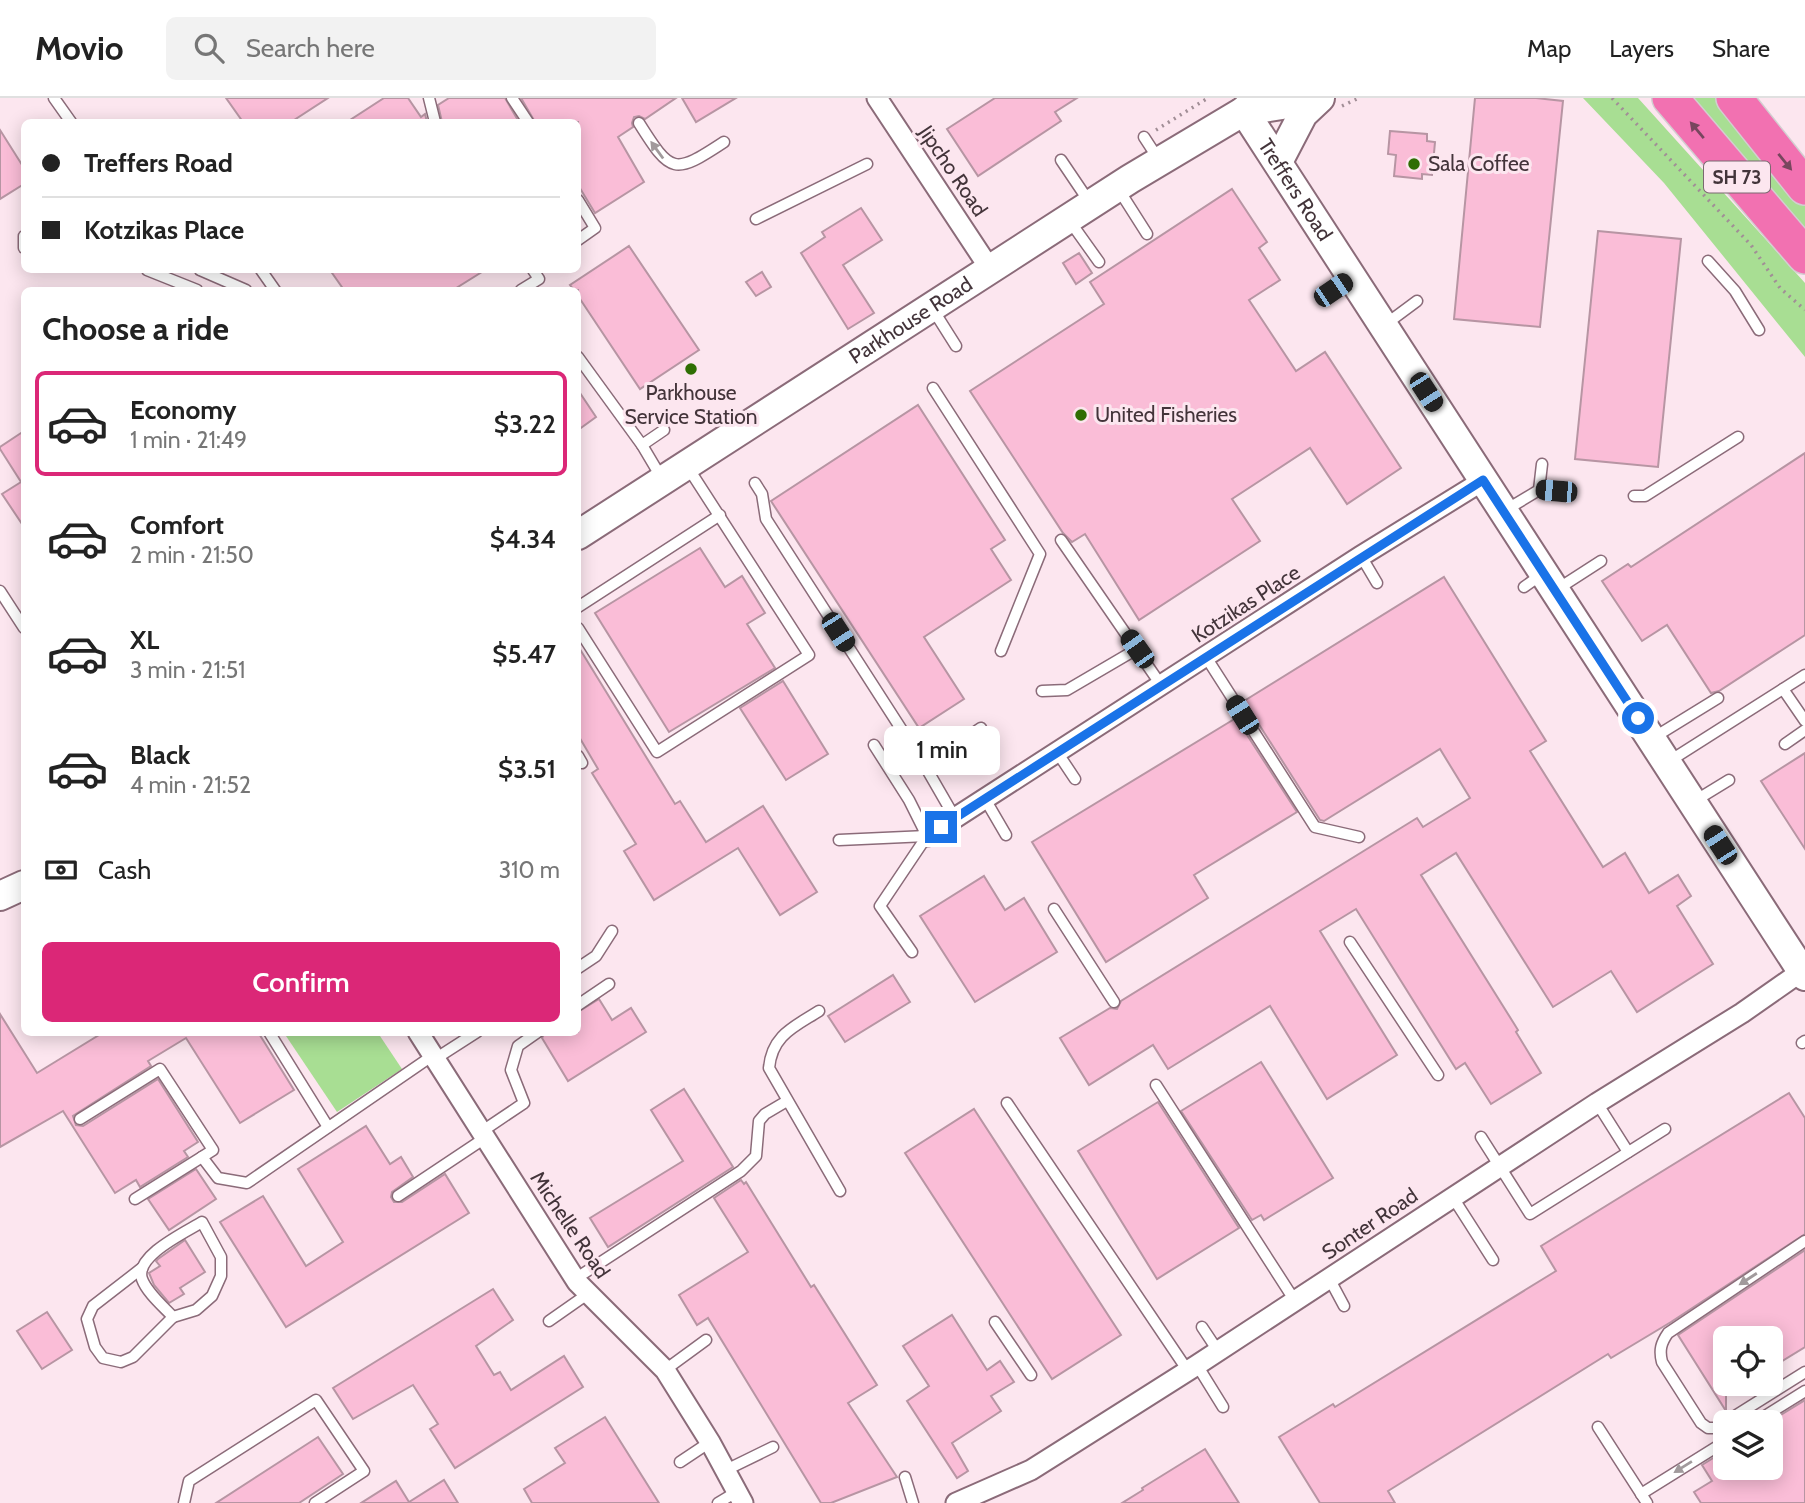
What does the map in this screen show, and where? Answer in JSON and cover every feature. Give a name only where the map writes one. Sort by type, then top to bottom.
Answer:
[{"type":"highway","name":"SH 73","points":[[1670,98],[1805,256]]},
{"type":"highway","name":"SH 73","points":[[1734,98],[1805,187]]},
{"type":"street","name":"Jipcho Road","points":[[877,98],[990,269]]},
{"type":"street","name":"Parkhouse Road","points":[[581,533],[1117,187],[1152,149],[1250,104],[1282,105],[1298,98]]},
{"type":"street","points":[[1278,162],[1294,127],[1320,98]]},
{"type":"street","name":"Treffers Road","points":[[1250,104],[1340,286],[1382,326],[1504,511],[1541,584],[1667,762],[1804,972]]},
{"type":"street","name":"Kotzikas Place","points":[[927,836],[1483,480]]},
{"type":"street","points":[[0,896],[21,886]]},
{"type":"street","name":"Sonter Road","points":[[956,1503],[1031,1470],[1218,1352],[1452,1196],[1804,972]]},
{"type":"street","name":"Michelle Road","points":[[420,1036],[582,1286],[665,1370],[710,1442],[740,1497]]},
{"type":"lane","points":[[54,98],[69,119]]},
{"type":"lane","points":[[429,98],[435,119]]},
{"type":"lane","points":[[512,98],[526,119]]},
{"type":"lane","points":[[639,123],[662,158],[674,165],[684,166],[694,162],[724,142]]},
{"type":"lane","points":[[1061,160],[1099,262]]},
{"type":"lane","points":[[755,219],[867,164]]},
{"type":"lane","points":[[1117,187],[1147,234]]},
{"type":"lane","points":[[581,205],[595,228],[581,238]]},
{"type":"lane","points":[[1708,261],[1735,291],[1759,330]]},
{"type":"lane","points":[[154,273],[190,287]]},
{"type":"lane","points":[[207,273],[239,287]]},
{"type":"lane","points":[[526,287],[539,279],[535,273]]},
{"type":"lane","points":[[1382,326],[1417,301]]},
{"type":"lane","points":[[932,307],[956,346]]},
{"type":"lane","points":[[581,361],[642,445],[663,480]]},
{"type":"lane","points":[[933,388],[1040,554],[1000,651]]},
{"type":"lane","points":[[642,445],[664,430]]},
{"type":"lane","points":[[1634,496],[1645,496],[1738,437]]},
{"type":"lane","points":[[1539,490],[1542,464]]},
{"type":"lane","points":[[581,633],[657,752],[809,655],[686,465]]},
{"type":"lane","points":[[755,483],[762,494],[766,519],[925,766],[955,818]]},
{"type":"lane","points":[[1504,511],[1539,490],[1556,491]]},
{"type":"lane","points":[[581,605],[720,515]]},
{"type":"lane","points":[[1061,540],[1161,686]]},
{"type":"lane","points":[[1362,556],[1377,583]]},
{"type":"lane","points":[[1541,584],[1601,561]]},
{"type":"lane","points":[[0,591],[21,623]]},
{"type":"lane","points":[[1042,691],[1067,690],[1137,649]]},
{"type":"lane","points":[[1206,657],[1315,827],[1359,837]]},
{"type":"lane","points":[[1667,762],[1805,675]]},
{"type":"lane","points":[[1783,690],[1805,721]]},
{"type":"lane","points":[[1651,739],[1718,698]]},
{"type":"lane","points":[[925,766],[981,728]]},
{"type":"lane","points":[[1785,744],[1805,730]]},
{"type":"lane","points":[[874,745],[909,800],[927,836]]},
{"type":"lane","points":[[1057,752],[1074,779]]},
{"type":"lane","points":[[1692,802],[1729,780]]},
{"type":"lane","points":[[985,799],[1006,835]]},
{"type":"lane","points":[[839,840],[927,836]]},
{"type":"lane","points":[[912,952],[880,906],[927,836]]},
{"type":"lane","points":[[1054,909],[1114,1002]]},
{"type":"lane","points":[[581,966],[596,956],[612,931]]},
{"type":"lane","points":[[1349,942],[1438,1075]]},
{"type":"lane","points":[[581,1003],[608,984]]},
{"type":"lane","points":[[819,1011],[778,1040],[769,1068],[840,1191]]},
{"type":"lane","points":[[271,1036],[328,1127]]},
{"type":"lane","points":[[202,1157],[218,1178],[247,1183],[328,1127],[470,1036]]},
{"type":"lane","points":[[398,1196],[524,1103],[511,1070],[518,1046],[532,1036]]},
{"type":"lane","points":[[80,1119],[160,1069],[214,1150],[135,1199]]},
{"type":"lane","points":[[1156,1084],[1295,1301]]},
{"type":"lane","points":[[549,1321],[582,1286],[753,1161],[759,1121],[765,1114],[787,1101]]},
{"type":"lane","points":[[1007,1103],[1192,1368],[1223,1407]]},
{"type":"lane","points":[[1597,1103],[1628,1152]]},
{"type":"lane","points":[[1481,1137],[1531,1214],[1665,1129]]},
{"type":"lane","points":[[1452,1196],[1493,1260]]},
{"type":"lane","points":[[202,1222],[221,1257],[221,1276],[212,1296],[196,1310],[173,1317],[134,1357],[121,1362],[103,1358],[95,1347],[87,1319],[93,1306],[142,1268],[152,1253],[202,1222]]},
{"type":"lane","points":[[1805,1241],[1668,1333],[1662,1341],[1660,1351],[1662,1362],[1701,1423],[1708,1428],[1716,1427],[1805,1372]]},
{"type":"lane","points":[[142,1268],[142,1279],[173,1317]]},
{"type":"lane","points":[[1329,1278],[1344,1306]]},
{"type":"lane","points":[[995,1322],[1031,1375]]},
{"type":"lane","points":[[1202,1327],[1218,1352]]},
{"type":"lane","points":[[665,1370],[706,1340]]},
{"type":"lane","points":[[1775,1410],[1805,1391]]},
{"type":"lane","points":[[184,1503],[189,1481],[316,1399],[364,1471],[315,1503]]},
{"type":"lane","points":[[1598,1427],[1644,1498],[1713,1450]]},
{"type":"lane","points":[[680,1462],[710,1442]]},
{"type":"lane","points":[[726,1470],[773,1447]]},
{"type":"lane","points":[[905,1477],[913,1503]]},
{"type":"lane","points":[[718,1503],[740,1497]]},
{"type":"path","points":[[1152,149],[1208,98]]},
{"type":"path","points":[[1612,98],[1751,245],[1780,288],[1805,310]]},
{"type":"green space","points":[[1583,98],[1638,98],[1805,283],[1805,357],[1664,183]]},
{"type":"green space","points":[[1686,98],[1718,98],[1805,205],[1805,237]]},
{"type":"green space","points":[[286,1036],[380,1036],[402,1069],[337,1112]]},
{"type":"building","points":[[226,98],[328,98],[296,119],[241,119]]},
{"type":"building","points":[[384,98],[408,98],[421,117],[425,114],[426,119],[352,119]]},
{"type":"building","points":[[449,98],[505,98],[517,119],[441,119],[438,105]]},
{"type":"building","points":[[521,98],[676,98],[645,119],[634,117],[633,127],[618,137],[644,182],[595,213],[581,190],[581,119],[533,119]]},
{"type":"building","points":[[682,98],[736,98],[696,122]]},
{"type":"building","points":[[995,98],[1077,98],[1055,112],[1061,121],[978,176],[947,129]]},
{"type":"building","points":[[1475,98],[1563,101],[1540,327],[1454,319]]},
{"type":"building","points":[[0,130],[21,163],[21,186],[0,199]]},
{"type":"building","name":"Sala Coffee","points":[[1390,131],[1427,134],[1427,141],[1435,142],[1432,175],[1422,174],[1422,179],[1394,176],[1396,155],[1388,154]]},
{"type":"building","points":[[1232,189],[1267,242],[1259,248],[1280,280],[1249,300],[1296,371],[1325,352],[1401,468],[1347,504],[1310,448],[1232,499],[1260,541],[1139,620],[1085,534],[1072,542],[1063,533],[970,391],[1104,304],[1090,282]]},
{"type":"building","points":[[861,208],[882,240],[843,265],[874,313],[848,329],[801,253],[825,237],[822,232]]},
{"type":"building","points":[[1598,231],[1681,239],[1658,467],[1575,459]]},
{"type":"building","points":[[629,246],[699,350],[640,389],[581,300],[581,287],[570,285]]},
{"type":"building","points":[[1079,253],[1092,273],[1076,284],[1063,263]]},
{"type":"building","points":[[762,272],[771,287],[756,296],[746,282]]},
{"type":"building","points":[[332,273],[480,273],[458,287],[342,287]]},
{"type":"building","points":[[581,394],[596,417],[581,428]]},
{"type":"building","points":[[918,405],[1005,540],[991,549],[1011,580],[924,637],[964,699],[919,728],[771,501]]},
{"type":"building","points":[[21,433],[21,482],[0,449]]},
{"type":"building","points":[[1805,453],[1805,635],[1719,691],[1711,693],[1667,625],[1642,641],[1602,581],[1628,564],[1631,567]]},
{"type":"building","points":[[21,482],[21,522],[2,494]]},
{"type":"building","points":[[700,548],[725,587],[742,576],[765,613],[747,624],[775,668],[669,732],[595,613]]},
{"type":"building","points":[[1444,577],[1546,741],[1530,751],[1603,867],[1625,853],[1649,893],[1678,875],[1691,896],[1677,906],[1713,964],[1637,1012],[1611,971],[1553,1007],[1456,853],[1421,875],[1518,1030],[1516,1032],[1541,1073],[1491,1104],[1465,1063],[1456,1069],[1356,909],[1320,931],[1397,1055],[1327,1099],[1270,1006],[1168,1069],[1153,1045],[1089,1085],[1060,1038],[1110,1008],[1117,1009],[1121,1001],[1417,818],[1423,827],[1470,798],[1440,749],[1324,821],[1320,820],[1244,701]]},
{"type":"building","points":[[581,651],[675,804],[680,801],[706,842],[763,806],[817,892],[780,915],[738,848],[654,900],[624,851],[636,844],[592,773],[598,769],[581,740]]},
{"type":"building","points":[[783,681],[828,754],[786,780],[740,708]]},
{"type":"building","points":[[1236,718],[1297,812],[1194,875],[1208,898],[1106,962],[1032,842]]},
{"type":"building","points":[[1805,753],[1805,849],[1761,781]]},
{"type":"building","points":[[984,876],[1005,910],[1024,898],[1057,952],[975,1002],[920,916]]},
{"type":"building","points":[[893,975],[910,1002],[845,1042],[828,1016]]},
{"type":"building","points":[[599,999],[612,1020],[631,1008],[646,1032],[568,1081],[542,1038],[581,1036],[581,1010]]},
{"type":"building","points":[[0,1014],[37,1073],[97,1036],[260,1036],[294,1090],[240,1123],[186,1038],[148,1061],[151,1066],[73,1116],[76,1125],[83,1126],[158,1079],[198,1142],[184,1151],[188,1157],[140,1187],[136,1180],[115,1193],[63,1111],[0,1147]]},
{"type":"building","points":[[1261,1062],[1333,1178],[1264,1220],[1261,1215],[1252,1220],[1181,1111]]},
{"type":"building","points":[[684,1089],[733,1167],[608,1247],[590,1218],[683,1161],[651,1110]]},
{"type":"building","points":[[1789,1093],[1805,1118],[1805,1234],[1671,1322],[1611,1358],[1608,1354],[1388,1491],[1395,1503],[1320,1503],[1279,1437],[1333,1404],[1335,1407],[1556,1271],[1541,1246]]},
{"type":"building","points":[[1158,1102],[1239,1228],[1157,1279],[1078,1151]]},
{"type":"building","points":[[974,1109],[1121,1335],[1052,1379],[905,1153]]},
{"type":"building","points":[[366,1126],[390,1164],[401,1157],[413,1177],[392,1192],[394,1202],[402,1202],[445,1174],[469,1213],[286,1327],[220,1222],[263,1196],[306,1266],[343,1242],[298,1169]]},
{"type":"building","points":[[196,1169],[216,1199],[169,1230],[148,1199]]},
{"type":"building","points":[[741,1180],[744,1184],[746,1182],[811,1287],[814,1285],[877,1385],[848,1403],[897,1477],[831,1503],[821,1503],[708,1318],[697,1325],[679,1295],[748,1252],[714,1198]]},
{"type":"building","points":[[185,1240],[205,1272],[180,1288],[184,1294],[169,1303],[154,1285],[149,1273],[160,1266],[156,1261],[158,1259]]},
{"type":"building","points":[[1805,1250],[1805,1347],[1783,1361],[1783,1326],[1713,1326],[1713,1390],[1678,1335]]},
{"type":"building","points":[[493,1289],[513,1320],[476,1346],[494,1375],[500,1372],[511,1390],[564,1356],[583,1387],[455,1468],[430,1429],[438,1424],[413,1385],[353,1419],[333,1388]]},
{"type":"building","points":[[47,1312],[72,1350],[42,1369],[17,1331]]},
{"type":"building","points":[[952,1315],[987,1370],[1000,1361],[1014,1382],[991,1396],[1001,1411],[952,1443],[968,1471],[957,1478],[907,1401],[929,1386],[903,1346]]},
{"type":"building","points":[[1717,1396],[1726,1396],[1725,1410]]},
{"type":"building","points":[[1805,1400],[1805,1503],[1701,1503],[1694,1492],[1712,1481],[1702,1465],[1713,1458],[1713,1480],[1783,1480],[1783,1414]]},
{"type":"building","points":[[605,1417],[659,1503],[532,1503],[524,1489],[565,1463],[555,1448]]},
{"type":"building","points":[[318,1437],[343,1474],[299,1503],[216,1503]]},
{"type":"building","points":[[1205,1449],[1239,1503],[1122,1503],[1143,1490],[1142,1488]]},
{"type":"building","points":[[444,1480],[458,1503],[361,1503],[396,1481],[409,1502]]},
{"type":"place","name":"Sala Coffee","points":[[1414,164]]},
{"type":"place","name":"Parkhouse Service Station","points":[[691,369]]},
{"type":"place","name":"United Fisheries","points":[[1081,415]]},
{"type":"route","points":[[941,827],[1483,480],[1638,718]]}]
